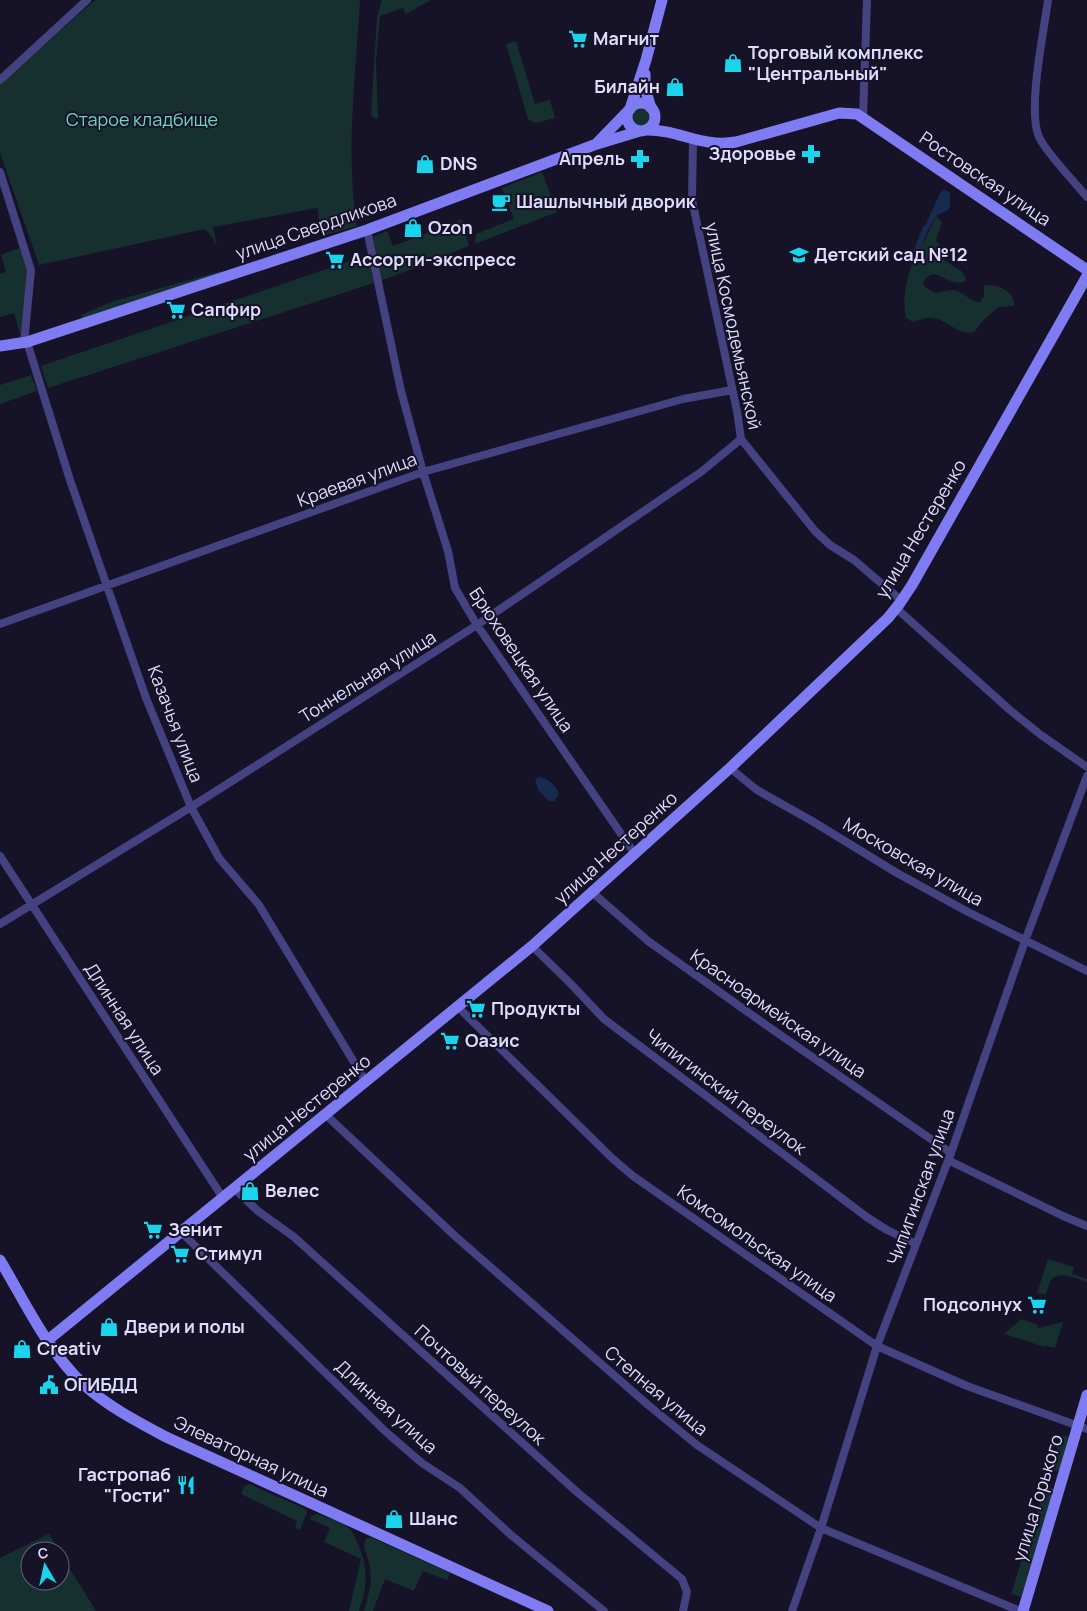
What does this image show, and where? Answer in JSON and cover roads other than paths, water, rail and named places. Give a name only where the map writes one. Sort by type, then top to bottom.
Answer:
[{"type":"street","points":[[0,80],[87,0]]},
{"type":"street","points":[[646,60],[645,88],[654,118],[653,123],[643,130],[635,130],[627,119],[646,60],[662,0]]},
{"type":"street","points":[[863,117],[867,0]]},
{"type":"street","points":[[1048,0],[1036,86],[1036,125],[1039,137],[1044,145],[1087,196]]},
{"type":"street","points":[[594,145],[636,104],[642,104],[652,109],[666,123],[689,138]]},
{"type":"street","name":"улица Свердликова","points":[[0,346],[26,342],[366,230],[594,145],[643,130],[666,131],[714,144],[729,143],[839,113],[853,113],[863,117]]},
{"type":"street","name":"Ростовская улица","points":[[863,117],[1087,270]]},
{"type":"street","name":"улица Космодемьянской","points":[[689,138],[692,200],[737,411],[741,439],[820,537],[854,560],[1011,711],[1041,735],[1087,767]]},
{"type":"street","points":[[0,172],[32,273],[26,342]]},
{"type":"street","name":"Брюховецкая улица","points":[[366,230],[401,391],[423,472],[448,551],[456,588],[477,625],[635,854]]},
{"type":"street","name":"улица Нестеренко","points":[[48,1340],[459,1008],[532,946],[730,768],[899,605],[1087,276]]},
{"type":"street","name":"Казачья улица","points":[[26,342],[70,480],[146,698],[191,807],[219,858],[259,904],[366,1082]]},
{"type":"street","name":"Краевая улица","points":[[0,624],[423,472],[683,399],[732,390]]},
{"type":"street","name":"Тоннельная улица","points":[[0,924],[191,807],[477,625],[701,472],[741,439]]},
{"type":"street","name":"Московская улица","points":[[730,768],[757,790],[898,872],[1025,941],[1087,971]]},
{"type":"street","name":"Чипигинская улица","points":[[792,1611],[821,1528],[877,1346],[949,1156],[1025,941],[1087,776]]},
{"type":"street","name":"Длинная улица","points":[[0,856],[224,1198]]},
{"type":"street","name":"Красноармейская улица","points":[[593,893],[648,941],[949,1156],[1063,1216],[1087,1226]]},
{"type":"street","name":"Чипигинский переулок","points":[[532,946],[604,1019],[868,1218],[887,1230],[916,1244]]},
{"type":"street","name":"Комсомольская улица","points":[[459,1008],[612,1159],[633,1176],[877,1346],[967,1386],[1082,1427]]},
{"type":"street","name":"Степная улица","points":[[326,1115],[455,1236],[647,1404],[697,1445],[821,1528],[1025,1610]]},
{"type":"street","name":"Почтовый переулок","points":[[235,1189],[258,1212],[294,1237],[577,1492],[677,1574],[687,1588],[683,1611]]},
{"type":"street","name":"Длинная улица","points":[[182,1232],[386,1432],[422,1462],[460,1488],[511,1535],[604,1611]]},
{"type":"street","name":"Элеваторная улица","points":[[0,1260],[48,1340],[72,1372],[95,1394],[114,1407],[166,1438],[548,1611]]},
{"type":"street","name":"улица Горького","points":[[1025,1610],[1082,1427],[1087,1395]]},
{"type":"water","points":[[944,190],[950,192],[950,206],[948,210],[936,216],[920,250],[921,261],[919,264],[913,265],[911,257],[923,227],[940,193]]},
{"type":"water","points":[[538,777],[548,780],[556,788],[559,794],[554,801],[549,801],[539,791],[535,781]]},
{"type":"place","name":"Магнит","points":[[578,39]]},
{"type":"place","name":"Торговый комплекс \"Центральный\"","points":[[733,63]]},
{"type":"place","name":"Билайн","points":[[675,87]]},
{"type":"place","name":"Здоровье","points":[[811,154]]},
{"type":"place","name":"Апрель","points":[[640,159]]},
{"type":"place","name":"DNS","points":[[425,164]]},
{"type":"place","name":"Шашлычный дворик","points":[[501,202]]},
{"type":"place","name":"Ozon","points":[[413,228]]},
{"type":"place","name":"Детский сад №12","points":[[799,255]]},
{"type":"place","name":"Ассорти-экспресс","points":[[335,260]]},
{"type":"place","name":"Сапфир","points":[[176,310]]},
{"type":"place","name":"Продукты","points":[[476,1009]]},
{"type":"place","name":"Оазис","points":[[450,1041]]},
{"type":"place","name":"Велес","points":[[250,1191]]},
{"type":"place","name":"Зенит","points":[[153,1230]]},
{"type":"place","name":"Стимул","points":[[180,1254]]},
{"type":"place","name":"Подсолнух","points":[[1037,1305]]},
{"type":"place","name":"Двери и полы","points":[[109,1327]]},
{"type":"place","name":"Creativ","points":[[22,1349]]},
{"type":"place","name":"ОГИБДД","points":[[49,1385]]},
{"type":"place","name":"Гастропаб \"Гости\"","points":[[186,1485]]},
{"type":"place","name":"Шанс","points":[[394,1519]]},
{"type":"park label","name":"Старое кладбище","points":[[142,120]]}]
